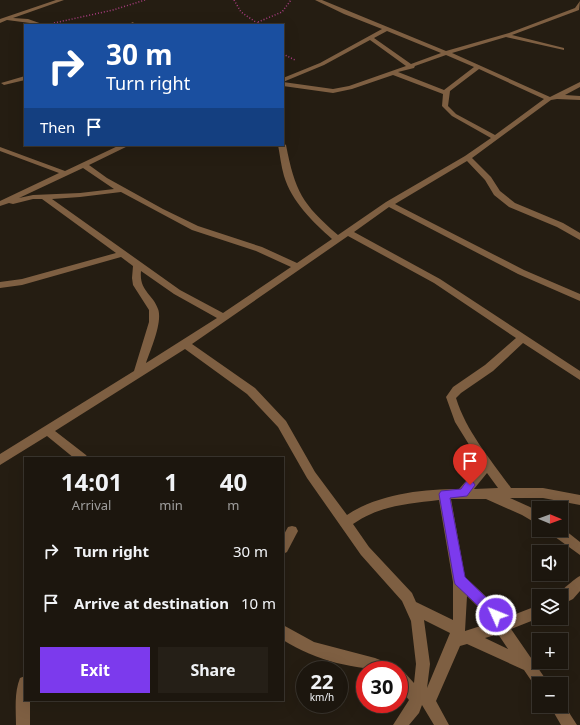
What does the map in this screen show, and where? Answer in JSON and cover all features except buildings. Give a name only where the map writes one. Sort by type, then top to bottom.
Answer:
[{"type":"street","points":[[2,21],[60,0]]},
{"type":"street","points":[[318,0],[348,15],[446,53],[553,98],[580,98]]},
{"type":"street","points":[[284,84],[333,91],[350,88],[394,73],[415,70],[446,53],[505,36],[577,9],[580,3]]},
{"type":"street","points":[[2,21],[28,21],[38,24]]},
{"type":"street","points":[[284,80],[322,64],[386,29]]},
{"type":"street","points":[[505,36],[523,39],[542,46],[562,49]]},
{"type":"street","points":[[371,38],[415,70],[418,82]]},
{"type":"street","points":[[477,67],[447,90],[446,106],[454,115],[496,138]]},
{"type":"street","points":[[394,73],[446,93]]},
{"type":"street","points":[[4,83],[24,78]]},
{"type":"street","points":[[0,460],[48,432],[185,344],[389,204],[468,158],[553,98],[580,84]]},
{"type":"street","points":[[1,203],[124,146]]},
{"type":"street","points":[[282,146],[287,175],[295,194],[304,209],[337,239]]},
{"type":"street","points":[[0,149],[65,173]]},
{"type":"street","points":[[468,158],[488,179],[497,193],[512,205],[560,225],[580,237]]},
{"type":"street","points":[[84,165],[104,180],[160,211],[195,228],[259,249],[297,266]]},
{"type":"street","points":[[1,203],[44,196],[80,195],[122,190]]},
{"type":"street","points":[[44,196],[177,292],[223,317]]},
{"type":"street","points":[[389,204],[521,272],[580,298]]},
{"type":"street","points":[[348,232],[437,281],[580,376]]},
{"type":"street","points":[[0,285],[22,282],[123,254]]},
{"type":"street","points":[[138,264],[136,278],[137,285],[154,310],[154,322],[138,374]]},
{"type":"street","points":[[508,493],[488,464],[452,405],[451,397],[457,390],[489,368],[522,338]]},
{"type":"street","points":[[185,344],[251,391],[282,424],[311,475],[365,551],[407,597],[418,621],[423,664],[422,696]]},
{"type":"street","points":[[48,432],[81,457]]},
{"type":"street","points":[[463,493],[488,464]]},
{"type":"street","points":[[486,493],[532,516]]},
{"type":"street","points":[[345,522],[361,512],[390,502],[444,494],[543,494],[580,500]]},
{"type":"street","points":[[400,725],[414,708],[447,661],[460,636],[461,588],[444,494]]},
{"type":"street","points":[[284,546],[292,531]]},
{"type":"street","points":[[564,537],[580,549]]},
{"type":"street","points":[[459,580],[504,626],[537,677]]},
{"type":"street","points":[[568,595],[580,582]]},
{"type":"street","points":[[411,606],[460,636],[529,665]]},
{"type":"street","points":[[460,636],[504,626],[532,614]]},
{"type":"street","points":[[284,633],[307,646],[333,655],[360,661]]},
{"type":"street","points":[[408,684],[422,696],[442,725]]},
{"type":"street","points":[[23,725],[24,690]]},
{"type":"street","points":[[562,713],[570,725]]},
{"type":"path","points":[[48,24],[68,21],[145,0]]},
{"type":"path","points":[[234,0],[241,12],[258,22],[282,12],[291,0]]},
{"type":"route","points":[[470,485],[463,493],[444,494],[459,580],[496,615]]}]
